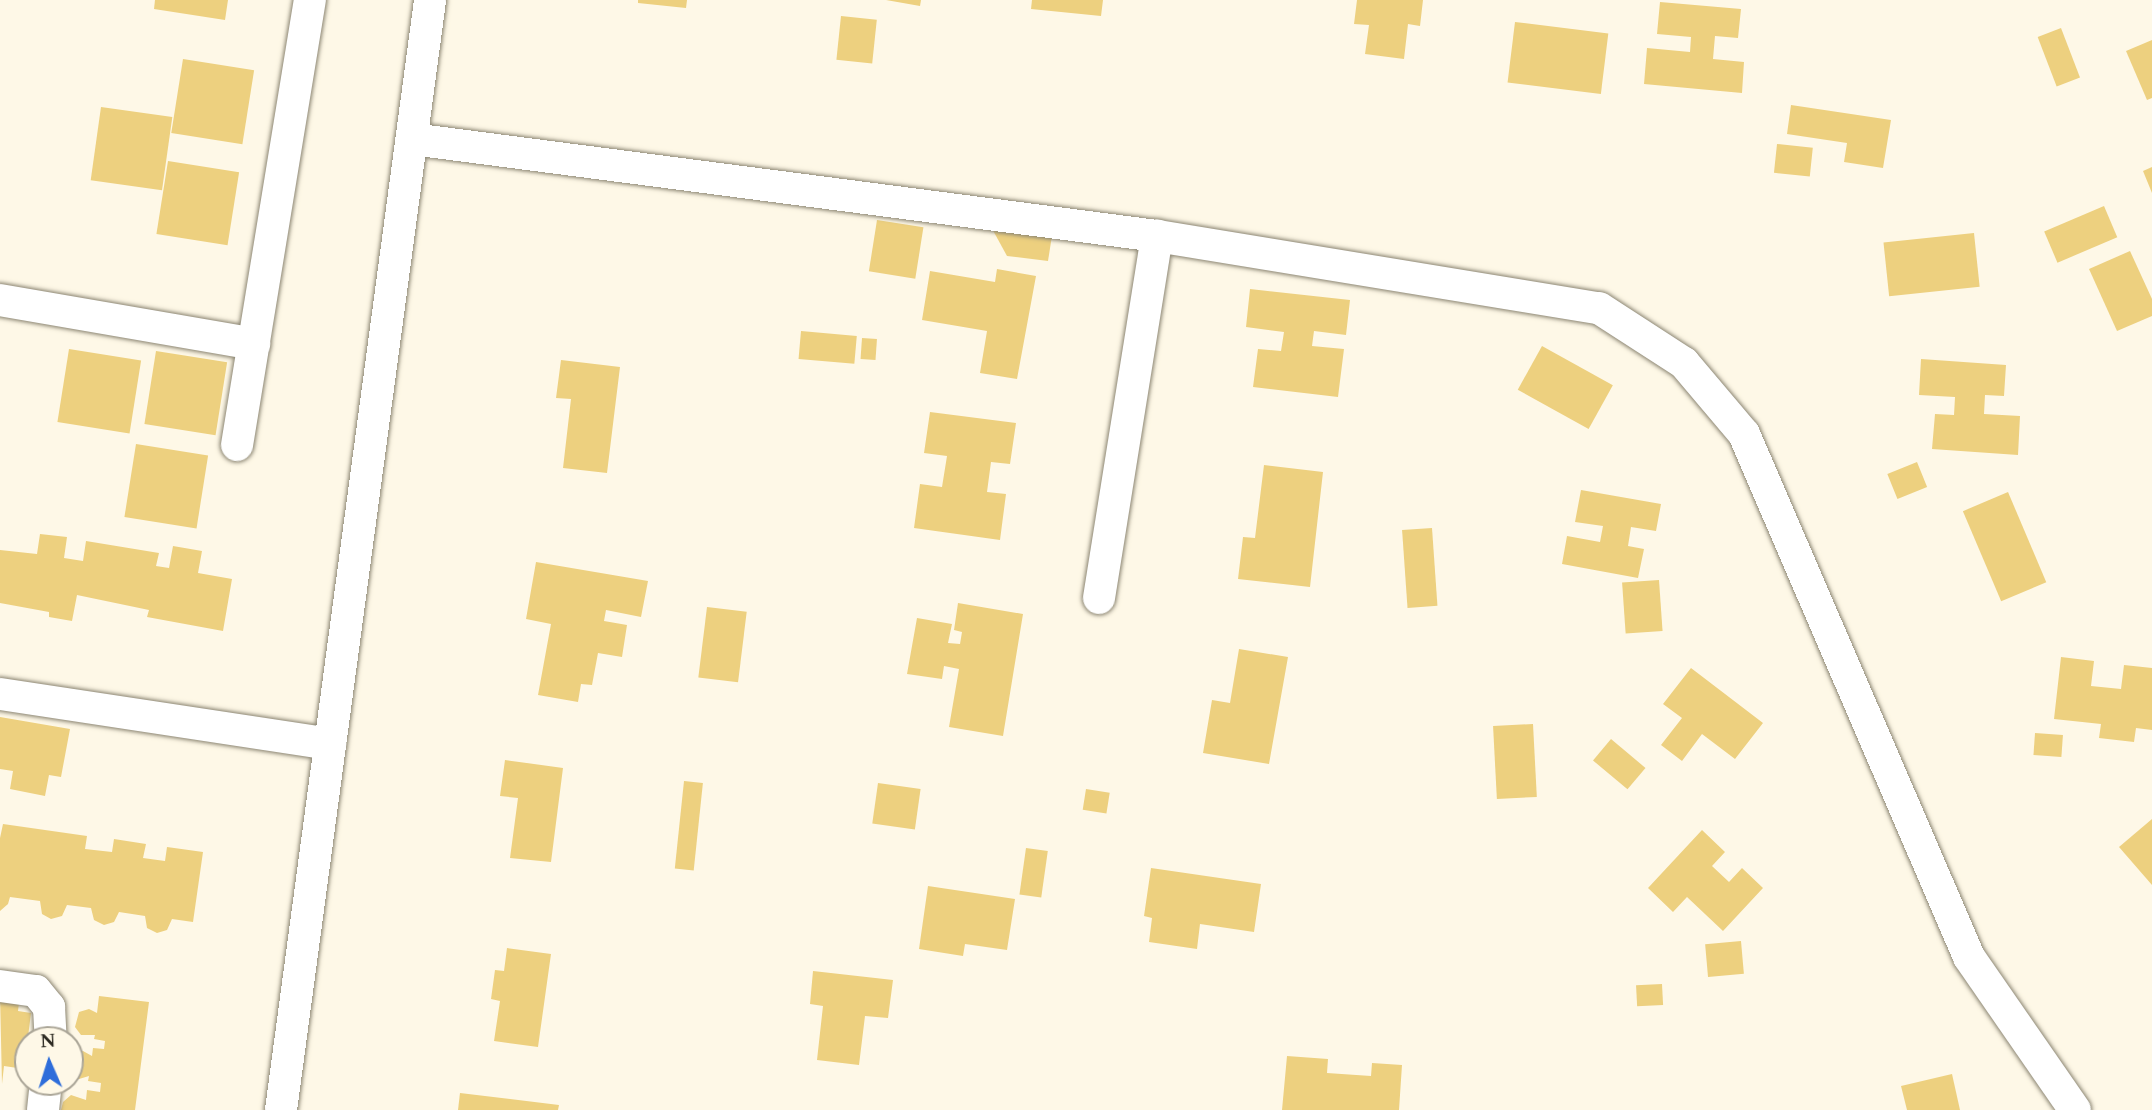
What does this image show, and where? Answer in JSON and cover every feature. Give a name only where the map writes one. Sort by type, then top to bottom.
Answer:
[{"type":"street","points":[[237,446],[310,0]]},
{"type":"street","points":[[281,1110],[430,0]]},
{"type":"street","points":[[412,139],[1157,236],[1600,308],[1684,363],[1744,434],[1969,957],[2076,1110]]},
{"type":"street","points":[[1099,598],[1157,236]]},
{"type":"street","points":[[0,300],[254,344]]},
{"type":"street","points":[[0,694],[330,744]]},
{"type":"street","points":[[0,986],[36,991],[49,1007],[50,1026]]},
{"type":"building","points":[[155,0],[228,0],[225,20],[154,9]]},
{"type":"building","points":[[638,0],[687,0],[686,8],[638,3]]},
{"type":"building","points":[[886,0],[921,0],[920,6]]},
{"type":"building","points":[[1032,0],[1103,0],[1101,16],[1031,9]]},
{"type":"building","points":[[1357,0],[1423,0],[1420,26],[1408,24],[1404,59],[1365,54],[1369,25],[1354,24]]},
{"type":"building","points":[[1660,2],[1741,9],[1738,38],[1715,36],[1713,59],[1744,62],[1742,93],[1644,84],[1647,48],[1690,52],[1691,37],[1657,34]]},
{"type":"building","points":[[841,16],[877,20],[872,64],[836,60]]},
{"type":"building","points":[[1515,22],[1608,33],[1601,94],[1508,83]]},
{"type":"building","points":[[2061,28],[2080,77],[2057,86],[2038,37]]},
{"type":"building","points":[[2152,40],[2152,98],[2147,100],[2126,51]]},
{"type":"building","points":[[183,59],[254,70],[242,144],[171,133]]},
{"type":"building","points":[[1791,105],[1891,120],[1883,168],[1844,162],[1847,143],[1787,134]]},
{"type":"building","points":[[101,107],[172,117],[162,190],[91,180]]},
{"type":"building","points":[[1777,144],[1813,148],[1810,177],[1774,173]]},
{"type":"building","points":[[168,161],[239,172],[228,245],[156,234]]},
{"type":"building","points":[[2152,167],[2152,193],[2143,171]]},
{"type":"building","points":[[2104,206],[2117,237],[2057,263],[2044,231]]},
{"type":"building","points":[[984,214],[1054,223],[1048,261],[1007,256]]},
{"type":"building","points":[[877,220],[923,227],[915,279],[869,271]]},
{"type":"building","points":[[1974,233],[1980,287],[1889,296],[1883,243]]},
{"type":"building","points":[[2130,251],[2152,299],[2152,316],[2117,331],[2089,269]]},
{"type":"building","points":[[997,269],[1036,276],[1017,379],[980,373],[987,331],[922,320],[930,271],[995,282]]},
{"type":"building","points":[[1250,289],[1350,300],[1346,335],[1314,331],[1312,346],[1344,349],[1338,397],[1253,387],[1258,349],[1281,351],[1284,332],[1246,327]]},
{"type":"building","points":[[801,331],[857,336],[854,364],[799,359]]},
{"type":"building","points":[[862,338],[877,339],[875,360],[861,359]]},
{"type":"building","points":[[1542,346],[1613,385],[1589,429],[1518,390]]},
{"type":"building","points":[[69,349],[141,360],[130,434],[57,422]]},
{"type":"building","points":[[156,351],[227,362],[216,435],[144,424]]},
{"type":"building","points":[[1921,359],[2006,365],[2004,396],[1985,395],[1984,414],[2020,416],[2018,455],[1932,449],[1935,414],[1954,415],[1955,397],[1919,395]]},
{"type":"building","points":[[561,360],[620,367],[607,473],[563,468],[571,399],[556,398]]},
{"type":"building","points":[[930,412],[1016,423],[1010,464],[991,462],[987,492],[1006,494],[1000,540],[914,528],[920,484],[942,487],[947,456],[924,453]]},
{"type":"building","points":[[136,444],[208,455],[197,529],[124,517]]},
{"type":"building","points":[[1917,462],[1927,487],[1897,499],[1887,474]]},
{"type":"building","points":[[1264,465],[1323,472],[1310,587],[1238,579],[1243,537],[1255,538]]},
{"type":"building","points":[[1581,490],[1661,504],[1656,531],[1631,527],[1628,546],[1644,549],[1638,578],[1562,564],[1567,536],[1600,542],[1603,526],[1575,522]]},
{"type":"building","points":[[2008,492],[2046,582],[2001,601],[1963,511]]},
{"type":"building","points":[[1432,528],[1437,606],[1408,608],[1402,530]]},
{"type":"building","points":[[40,534],[67,537],[64,558],[83,561],[86,541],[159,553],[156,566],[169,568],[173,546],[202,551],[198,573],[232,579],[223,631],[147,617],[149,610],[77,595],[72,621],[49,617],[49,612],[0,603],[0,550],[37,554]]},
{"type":"building","points":[[536,562],[648,581],[641,617],[606,610],[604,621],[627,625],[622,657],[598,653],[592,685],[581,684],[578,702],[538,695],[551,624],[526,619]]},
{"type":"building","points":[[1659,580],[1663,631],[1626,633],[1622,583]]},
{"type":"building","points":[[958,603],[1023,614],[1003,736],[949,727],[959,669],[944,666],[942,679],[907,674],[917,618],[952,624],[948,643],[960,644],[962,632],[954,630]]},
{"type":"building","points":[[707,607],[747,612],[738,682],[698,677]]},
{"type":"building","points":[[1239,649],[1288,657],[1269,764],[1203,753],[1212,700],[1230,703]]},
{"type":"building","points":[[2061,657],[2094,661],[2091,686],[2121,689],[2124,665],[2152,668],[2152,730],[2136,728],[2134,742],[2099,738],[2101,724],[2054,719]]},
{"type":"building","points":[[1691,668],[1763,723],[1735,759],[1702,734],[1682,761],[1661,745],[1682,718],[1663,704]]},
{"type":"building","points":[[0,717],[70,729],[61,777],[49,775],[45,796],[10,789],[13,771],[0,769]]},
{"type":"building","points":[[1533,724],[1537,797],[1497,799],[1493,726]]},
{"type":"building","points":[[2035,733],[2063,735],[2061,757],[2033,755]]},
{"type":"building","points":[[1611,739],[1645,768],[1627,789],[1593,760]]},
{"type":"building","points":[[505,760],[563,768],[551,862],[510,858],[518,798],[500,796]]},
{"type":"building","points":[[684,781],[703,783],[694,871],[675,869]]},
{"type":"building","points":[[878,783],[921,789],[915,830],[872,824]]},
{"type":"building","points":[[1086,789],[1110,793],[1106,813],[1083,810]]},
{"type":"building","points":[[2152,819],[2152,885],[2119,847]]},
{"type":"building","points":[[3,824],[87,836],[85,849],[112,852],[114,839],[146,844],[143,858],[165,861],[167,847],[203,852],[193,922],[172,919],[167,930],[157,933],[147,928],[145,916],[119,912],[114,922],[104,925],[94,920],[91,908],[67,905],[62,916],[51,919],[42,914],[40,901],[10,897],[8,904],[0,911],[0,838]]},
{"type":"building","points":[[1702,830],[1725,852],[1712,866],[1729,882],[1742,868],[1763,888],[1723,931],[1687,897],[1673,912],[1648,888]]},
{"type":"building","points":[[1026,848],[1048,851],[1041,898],[1019,895]]},
{"type":"building","points":[[1151,868],[1261,884],[1254,932],[1200,924],[1197,949],[1149,942],[1152,918],[1144,916]]},
{"type":"building","points":[[928,886],[1015,899],[1007,950],[965,944],[963,956],[919,949]]},
{"type":"building","points":[[1741,941],[1744,974],[1708,977],[1705,944]]},
{"type":"building","points":[[507,948],[551,954],[538,1047],[494,1041],[500,1001],[491,999],[495,970],[504,971]]},
{"type":"building","points":[[813,971],[893,980],[888,1018],[865,1016],[859,1065],[817,1060],[823,1006],[810,1004]]},
{"type":"building","points":[[1662,984],[1663,1005],[1637,1006],[1636,985]]},
{"type":"building","points":[[0,994],[19,1003],[18,1011],[31,1013],[29,1026],[14,1026],[14,1068],[4,1066],[2,1084]]},
{"type":"building","points":[[99,996],[149,1002],[135,1110],[61,1110],[63,1102],[70,1096],[86,1100],[87,1090],[100,1092],[101,1083],[88,1081],[89,1076],[84,1078],[84,1052],[92,1056],[93,1048],[104,1049],[105,1041],[94,1039],[95,1035],[84,1035],[84,1026],[75,1026],[79,1012],[89,1009],[97,1013]]},
{"type":"building","points":[[1287,1056],[1328,1059],[1327,1073],[1371,1076],[1372,1063],[1402,1065],[1399,1110],[1282,1110]]},
{"type":"building","points":[[1952,1074],[1960,1110],[1907,1110],[1901,1086]]},
{"type":"building","points":[[460,1093],[559,1105],[558,1110],[458,1110]]}]
